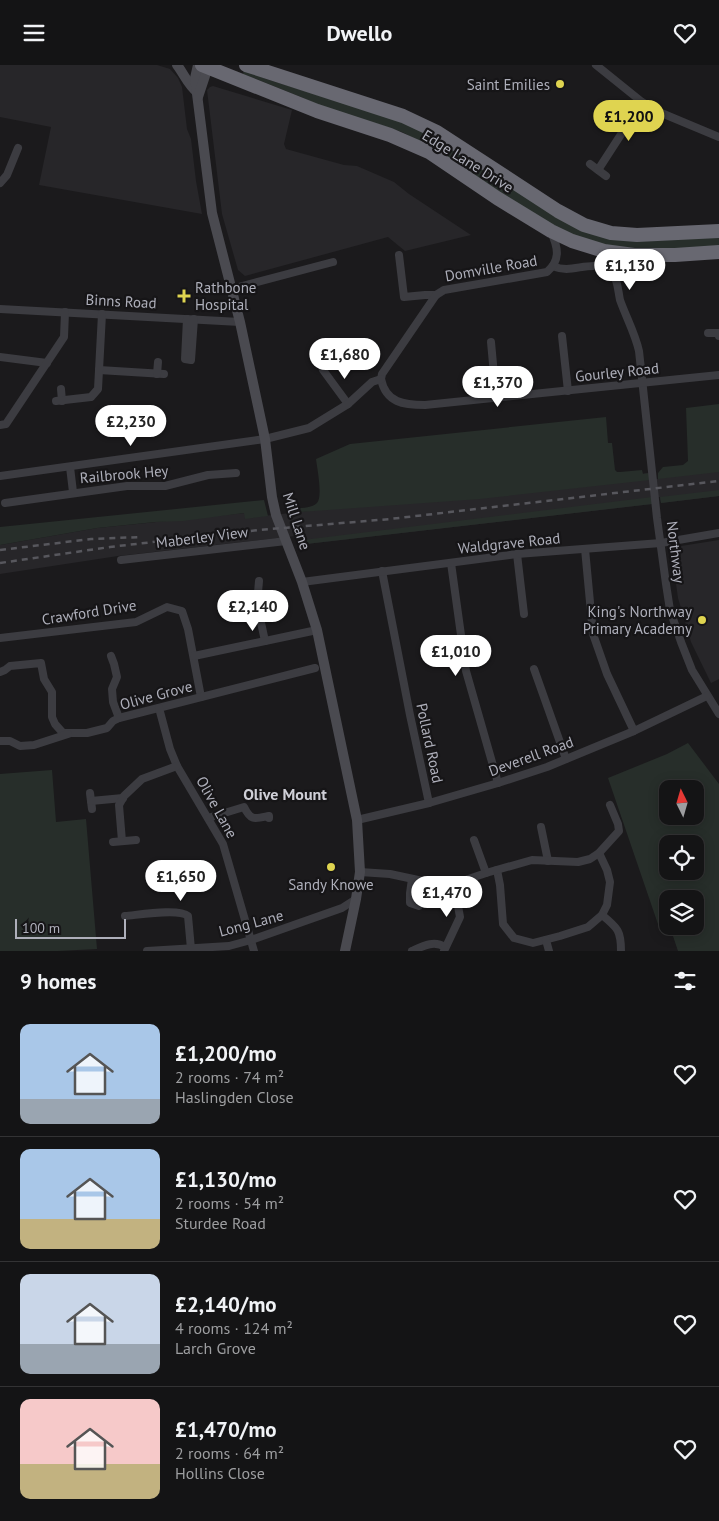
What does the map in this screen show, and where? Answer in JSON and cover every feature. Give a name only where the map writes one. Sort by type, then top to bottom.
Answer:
[{"type":"highway","name":"Edge Lane Drive","points":[[246,65],[403,116],[424,125],[558,211],[584,225],[611,233],[637,235],[719,231]]},
{"type":"highway","name":"Edge Lane Drive","points":[[204,66],[317,111],[390,135],[429,152],[497,198],[551,231],[572,241],[604,251],[652,256],[719,252]]},
{"type":"street","points":[[177,65],[197,95]]},
{"type":"street","points":[[596,65],[642,102],[659,112],[719,137]]},
{"type":"street","name":"Mill Lane","points":[[204,66],[197,95],[212,213],[240,322],[265,439],[276,515],[302,582],[317,630],[357,820],[360,872],[346,951]]},
{"type":"street","points":[[598,170],[642,102]]},
{"type":"street","points":[[0,183],[7,175],[18,148]]},
{"type":"street","points":[[590,164],[606,175]]},
{"type":"street","name":"Domville Road","points":[[381,379],[382,374],[436,295],[444,290],[547,272],[558,258],[551,231]]},
{"type":"street","points":[[398,255],[404,297],[436,295]]},
{"type":"street","points":[[231,289],[332,262]]},
{"type":"street","name":"Northway","points":[[553,266],[563,269],[603,267],[611,272],[616,281],[623,307],[637,342],[670,610],[692,670],[719,714]]},
{"type":"street","name":"Binns Road","points":[[0,309],[240,322]]},
{"type":"street","points":[[0,425],[6,424],[64,337],[65,313]]},
{"type":"street","points":[[61,389],[59,401],[91,397],[96,393],[98,389],[102,314]]},
{"type":"street","points":[[708,333],[719,333],[719,336]]},
{"type":"street","points":[[562,336],[568,391]]},
{"type":"street","points":[[491,342],[496,397]]},
{"type":"street","points":[[0,357],[47,363]]},
{"type":"street","points":[[99,370],[161,374],[158,362]]},
{"type":"street","points":[[323,370],[348,404]]},
{"type":"street","name":"Gourley Road","points":[[381,379],[387,393],[396,400],[406,405],[425,405],[719,375]]},
{"type":"street","points":[[0,476],[265,439],[310,427],[348,404],[372,382],[381,379]]},
{"type":"street","name":"Railbrook Hey","points":[[70,467],[73,492]]},
{"type":"street","name":"Railbrook Hey","points":[[5,503],[73,492],[127,486],[165,486],[208,475],[228,477],[236,473]]},
{"type":"street","name":"Waldgrave Road","points":[[302,582],[517,554],[661,543],[719,533]]},
{"type":"street","name":"Maberley View","points":[[121,560],[286,539]]},
{"type":"street","points":[[585,549],[593,634],[607,674],[634,731]]},
{"type":"street","points":[[517,554],[524,614]]},
{"type":"street","points":[[452,563],[466,671],[498,783]]},
{"type":"street","name":"Pollard Road","points":[[382,571],[429,803]]},
{"type":"street","points":[[259,581],[257,604],[265,641]]},
{"type":"street","name":"Crawford Drive","points":[[0,638],[136,621],[167,607],[182,611],[194,656],[201,697]]},
{"type":"street","points":[[194,656],[317,630]]},
{"type":"street","points":[[111,656],[117,677],[112,689],[113,702],[119,719]]},
{"type":"street","points":[[0,672],[5,671],[10,666],[41,663],[44,679],[52,692],[52,717],[63,733],[68,734]]},
{"type":"street","name":"Olive Grove","points":[[0,741],[10,741],[20,746],[34,745],[68,734],[87,733],[107,728],[113,721],[119,719],[315,668]]},
{"type":"street","points":[[534,669],[566,759]]},
{"type":"street","name":"Deverell Road","points":[[357,820],[429,803],[498,783],[566,759],[634,731],[707,696]]},
{"type":"street","name":"Olive Lane","points":[[158,708],[170,749],[178,766],[223,845],[254,951]]},
{"type":"street","points":[[136,840],[117,841],[119,805],[123,798],[142,779],[178,766]]},
{"type":"street","points":[[91,801],[123,798]]},
{"type":"street","points":[[360,872],[390,874],[432,883],[454,884],[532,860],[578,863],[590,859],[599,853],[619,831],[618,824],[610,815],[610,805]]},
{"type":"street","points":[[208,818],[244,807],[250,817],[254,819],[268,816],[269,818]]},
{"type":"street","points":[[541,827],[548,861]]},
{"type":"street","points":[[474,840],[486,873]]},
{"type":"street","points":[[497,870],[500,885],[502,924],[514,938],[533,943],[588,927],[602,915],[607,905],[610,882],[607,869],[599,853]]},
{"type":"street","points":[[412,879],[408,906],[419,905]]},
{"type":"street","points":[[412,951],[429,944],[441,944],[445,949],[460,917],[454,884]]},
{"type":"street","name":"Long Lane","points":[[148,951],[229,946],[342,908],[356,899]]},
{"type":"street","points":[[126,916],[176,912],[185,914],[188,916],[191,949]]},
{"type":"street","points":[[602,915],[613,923],[620,934],[621,951]]},
{"type":"street","points":[[546,940],[550,951]]},
{"type":"shaded area","points":[[0,65],[157,65],[170,69],[178,78],[182,87],[187,129],[191,139],[202,214],[39,185],[51,127],[0,117]]},
{"type":"shaded area","points":[[244,70],[266,79],[421,127],[587,230],[719,235],[719,247],[631,250],[582,240],[554,227],[427,145],[402,132],[321,106],[243,74]]},
{"type":"shaded area","points":[[213,86],[292,110],[284,144],[286,149],[344,165],[357,166],[394,182],[471,235],[405,251],[388,237],[245,276],[238,270],[222,214],[207,90]]},
{"type":"shaded area","points":[[719,404],[719,472],[658,479],[658,473],[663,467],[683,465],[688,461],[686,408]]},
{"type":"shaded area","points":[[606,417],[608,443],[612,443],[615,470],[620,472],[642,470],[643,474],[649,473],[650,480],[480,499],[287,513],[289,508],[308,507],[317,503],[320,488],[316,459],[350,444]]},
{"type":"shaded area","points":[[719,467],[719,496],[661,503],[660,497],[652,497],[652,504],[306,544],[295,536],[118,556],[0,574],[0,545],[97,528],[245,513],[246,518],[649,473],[650,480],[658,479],[658,473]]},
{"type":"shaded area","points":[[719,490],[719,496],[661,503],[660,497]]},
{"type":"shaded area","points":[[652,497],[652,504],[306,544],[303,540]]},
{"type":"shaded area","points":[[264,500],[268,516],[245,519],[244,513],[183,521],[97,528],[0,545],[0,527]]},
{"type":"shaded area","name":"King's Northway Primary Academy","points":[[719,540],[719,679],[711,683],[691,642],[678,598],[672,555],[681,546]]},
{"type":"shaded area","points":[[688,743],[719,784],[719,951],[678,951],[673,935],[704,935],[704,890],[659,890],[659,927],[608,778],[667,754]]},
{"type":"shaded area","points":[[52,770],[56,822],[86,819],[97,949],[0,951],[0,774]]},
{"type":"railway","points":[[0,563],[179,539],[390,519],[719,481]]},
{"type":"railway","points":[[0,550],[91,539],[142,537]]},
{"type":"place","name":"Saint Emilies","points":[[560,84]]},
{"type":"place","name":"Rathbone Hospital","points":[[184,296]]},
{"type":"place","name":"King's Northway Primary Academy","points":[[702,620]]},
{"type":"place","name":"Sandy Knowe","points":[[331,867]]},
{"type":"district","name":"Olive Mount","points":[[285,794]]}]
